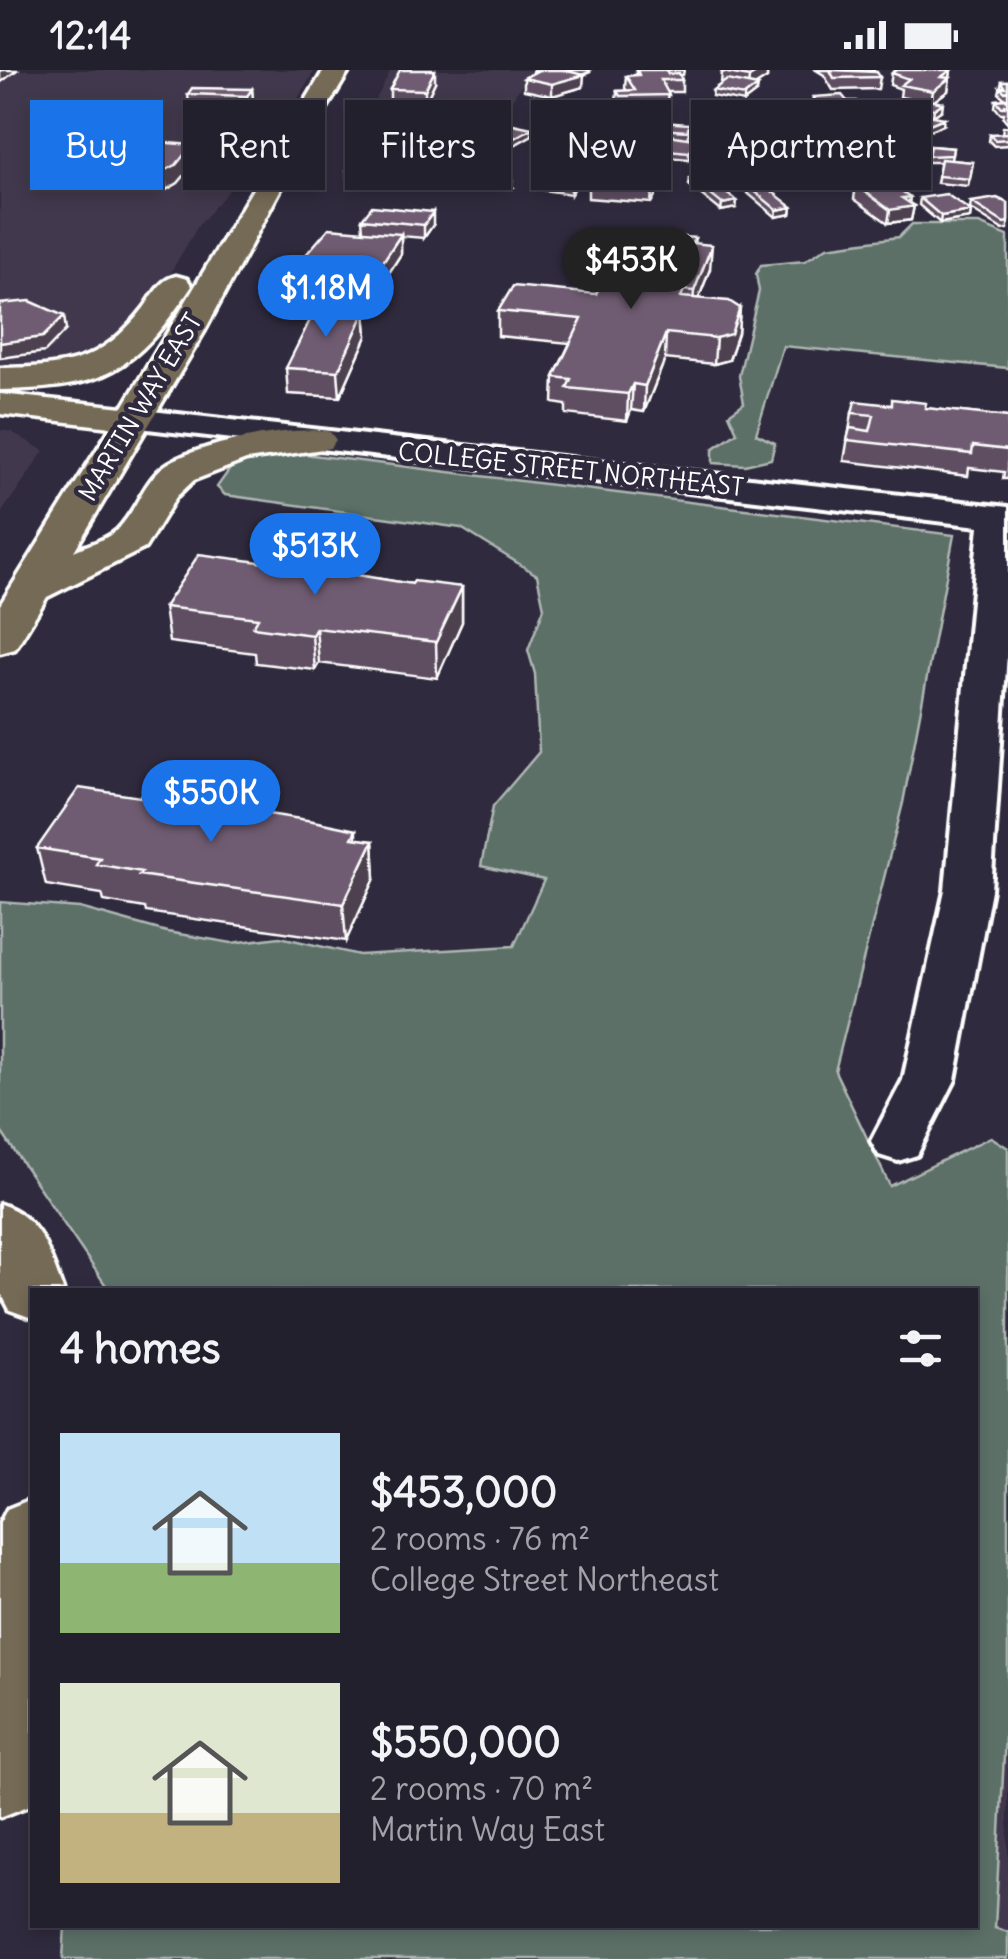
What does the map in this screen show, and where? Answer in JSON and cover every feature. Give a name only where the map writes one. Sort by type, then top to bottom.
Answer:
[{"type":"main road","name":"MARTIN WAY EAST","points":[[0,640],[337,70]]},
{"type":"main road","points":[[0,378],[86,372],[114,360],[144,332],[215,230],[260,199]]},
{"type":"main road","points":[[0,404],[134,419]]},
{"type":"main road","points":[[32,588],[131,539],[161,491],[180,472],[239,450],[316,440]]},
{"type":"main road","points":[[0,1228],[16,1250],[30,1288]]},
{"type":"main road","points":[[0,1778],[30,1546]]},
{"type":"street","name":"COLLEGE STREET NORTHEAST","points":[[134,419],[1003,518]]},
{"type":"street","points":[[898,1141],[928,1080],[968,890],[1003,518]]},
{"type":"shaded area","points":[[0,70],[315,70],[297,100],[183,100],[183,190],[229,190],[198,226],[129,343],[55,371],[0,371]]},
{"type":"shaded area","points":[[391,70],[532,70],[511,100],[376,100]]},
{"type":"shaded area","points":[[0,430],[12,432],[44,451],[0,515]]},
{"type":"shaded area","points":[[1008,1679],[1008,1933],[995,1928]]},
{"type":"green space","points":[[912,224],[979,224],[1008,236],[1008,368],[783,346],[756,434],[775,443],[771,459],[745,465],[713,463],[713,449],[737,432],[729,414],[744,403],[739,376],[759,291],[756,274],[761,265],[805,261],[827,247],[899,237]]},
{"type":"green space","points":[[288,452],[954,535],[903,803],[835,1071],[890,1186],[991,1137],[1008,1148],[1008,1679],[995,1928],[1008,1932],[1008,1959],[63,1959],[65,1928],[978,1928],[978,1288],[108,1288],[0,1130],[0,902],[80,908],[167,932],[232,943],[280,937],[359,955],[514,946],[544,880],[481,866],[493,806],[539,752],[535,674],[528,650],[544,608],[537,575],[461,528],[225,495],[217,487],[237,459]]},
{"type":"building","points":[[400,70],[435,70],[425,90],[390,89]]},
{"type":"building","points":[[539,70],[584,75],[552,84],[524,78]]},
{"type":"building","points":[[637,70],[666,70],[668,74],[679,73],[682,80],[661,80],[669,95],[620,96],[617,91],[635,90],[626,76],[639,75]]},
{"type":"building","points":[[724,70],[761,70],[749,77]]},
{"type":"building","points":[[830,70],[877,72],[880,77],[834,78]]},
{"type":"building","points":[[951,70],[941,77],[950,78],[933,91],[901,85],[909,79],[892,73]]},
{"type":"building","points":[[727,80],[758,86],[744,96],[713,90]]},
{"type":"building","points":[[192,88],[252,89],[247,96],[188,94]]},
{"type":"building","points":[[842,95],[846,100],[816,100],[813,97]]},
{"type":"building","points":[[1008,99],[1005,107],[996,100]]},
{"type":"building","points":[[671,123],[690,124],[687,131],[671,130]]},
{"type":"building","points":[[513,124],[531,129],[511,140]]},
{"type":"building","points":[[1008,133],[1008,139],[995,140],[990,134]]},
{"type":"building","points":[[671,135],[691,139],[689,152],[671,150]]},
{"type":"building","points":[[163,143],[183,144],[183,156],[164,171]]},
{"type":"building","points":[[931,146],[953,148],[952,155],[931,156]]},
{"type":"building","points":[[941,159],[973,162],[970,179],[938,176]]},
{"type":"building","points":[[705,190],[722,190],[737,201],[722,204]]},
{"type":"building","points":[[753,190],[770,190],[792,207],[777,210]]},
{"type":"building","points":[[863,190],[900,190],[910,197],[902,198],[914,206],[890,210]]},
{"type":"building","points":[[946,194],[971,211],[941,216],[920,198]]},
{"type":"building","points":[[997,198],[1008,203],[1008,222],[971,202]]},
{"type":"building","points":[[372,206],[433,212],[424,225],[362,219]]},
{"type":"building","points":[[329,228],[401,234],[363,292],[306,286],[315,275],[309,274],[316,265],[310,264],[315,258],[304,257]]},
{"type":"building","points":[[642,233],[695,238],[692,243],[712,245],[694,291],[684,290],[681,297],[729,301],[740,308],[731,334],[716,338],[666,333],[645,386],[633,384],[628,394],[567,388],[571,379],[554,377],[582,319],[498,311],[513,286],[596,294],[623,238],[640,239]]},
{"type":"building","points":[[30,301],[64,316],[43,337],[0,343],[0,304]]},
{"type":"building","points":[[316,308],[365,311],[338,371],[286,368]]},
{"type":"building","points":[[892,399],[926,403],[925,408],[1008,417],[1008,450],[973,446],[972,454],[847,440],[850,428],[870,431],[874,415],[852,413],[855,401],[892,405]]},
{"type":"building","points":[[322,551],[355,555],[345,573],[462,587],[436,642],[316,628],[312,635],[253,627],[258,618],[164,607],[199,554],[311,569]]},
{"type":"building","points":[[79,788],[313,821],[356,830],[352,838],[373,841],[343,904],[139,875],[142,872],[96,864],[100,858],[37,848]]}]
